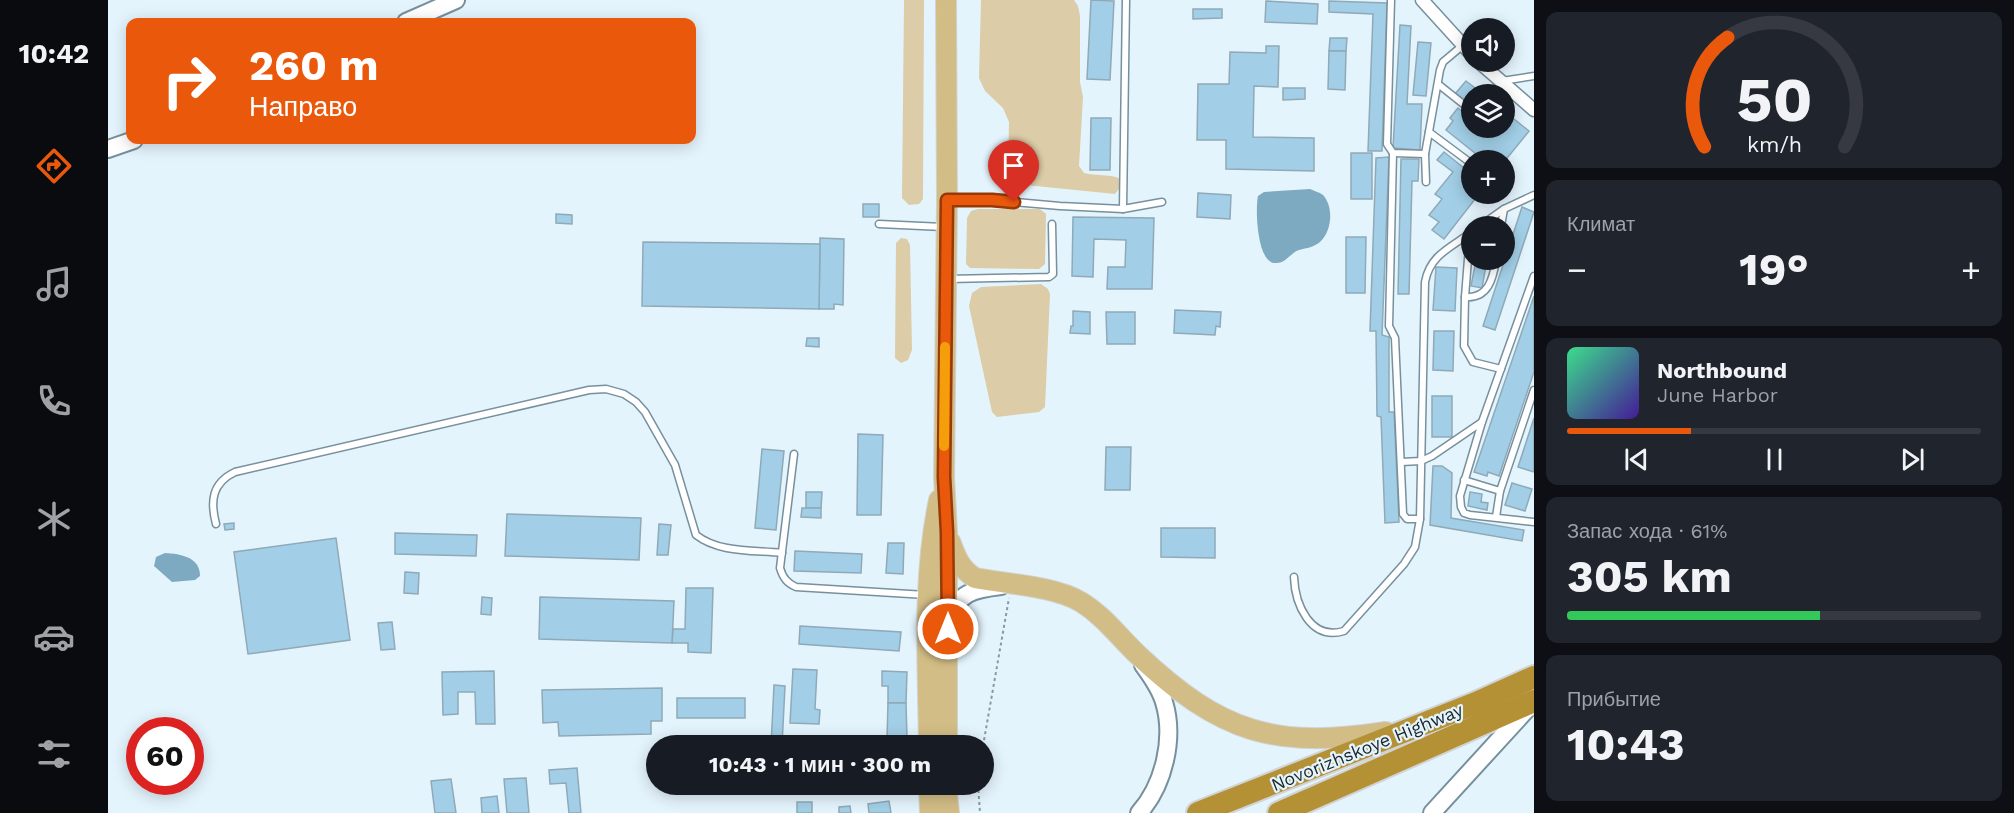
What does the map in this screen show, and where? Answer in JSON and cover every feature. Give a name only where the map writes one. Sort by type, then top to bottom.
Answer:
[{"type":"highway","name":"Novorizhskoye Highway","points":[[1198,813],[1476,703],[1534,677]]},
{"type":"highway","name":"Novorizhskoye Highway","points":[[1279,813],[1534,701]]},
{"type":"main road","points":[[415,18],[456,0]]},
{"type":"main road","points":[[946,0],[947,227],[944,477],[947,532],[947,735]]},
{"type":"main road","points":[[108,149],[126,143]]},
{"type":"main road","points":[[929,735],[929,596],[932,534],[944,477]]},
{"type":"main road","points":[[947,532],[956,558],[965,572],[1009,590]]},
{"type":"main road","points":[[948,629],[952,609],[975,589],[1062,593],[1099,615],[1137,654],[1191,701],[1219,718],[1244,728],[1276,737],[1311,739],[1345,739],[1413,728]]},
{"type":"main road","points":[[1137,654],[1163,701],[1168,738],[1164,765],[1157,786],[1139,813]]},
{"type":"main road","points":[[1432,813],[1534,701]]},
{"type":"main road","points":[[929,795],[930,813]]},
{"type":"main road","points":[[947,795],[949,813]]},
{"type":"street","points":[[1422,0],[1461,45]]},
{"type":"street","points":[[1490,72],[1534,110]]},
{"type":"lane","points":[[1123,209],[1126,0]]},
{"type":"lane","points":[[1391,0],[1387,144],[1393,153],[1389,326],[1395,338],[1403,514],[1407,519],[1420,519]]},
{"type":"lane","points":[[1426,182],[1425,154],[1443,62],[1461,47]]},
{"type":"lane","points":[[1500,81],[1534,76]]},
{"type":"lane","points":[[1438,84],[1461,102]]},
{"type":"lane","points":[[1429,132],[1461,156]]},
{"type":"lane","points":[[1393,153],[1425,154]]},
{"type":"lane","points":[[1494,216],[1534,195]]},
{"type":"lane","points":[[947,200],[992,200],[1123,209],[1162,202]]},
{"type":"lane","points":[[1503,216],[1504,209]]},
{"type":"lane","points":[[879,224],[947,227]]},
{"type":"lane","points":[[946,279],[1050,277],[1053,274],[1052,224]]},
{"type":"lane","points":[[1294,577],[1298,604],[1315,627],[1333,634],[1344,631],[1404,564],[1415,547],[1420,519],[1425,282],[1433,260],[1461,240]]},
{"type":"lane","points":[[1468,270],[1464,346],[1473,362],[1481,366],[1501,369]]},
{"type":"lane","points":[[1465,297],[1474,297],[1485,292],[1494,270]]},
{"type":"lane","points":[[1534,276],[1482,422],[1460,496],[1464,513],[1534,522]]},
{"type":"lane","points":[[216,524],[214,502],[216,487],[223,478],[235,472],[589,390],[606,389],[624,394],[645,412],[675,465],[696,535],[718,547],[782,553]]},
{"type":"lane","points":[[1496,517],[1500,491],[1534,390]]},
{"type":"lane","points":[[1401,462],[1421,461],[1482,422]]},
{"type":"lane","points":[[794,454],[780,568],[788,583],[796,587],[929,596]]},
{"type":"lane","points":[[1464,480],[1500,491]]},
{"type":"path","points":[[985,735],[1009,590]]},
{"type":"path","points":[[979,795],[980,813]]},
{"type":"shaded area","points":[[904,0],[924,0],[923,199],[919,204],[909,205],[902,198]]},
{"type":"shaded area","points":[[981,0],[1074,0],[1080,16],[1080,82],[1083,97],[1079,166],[1084,173],[1119,178],[1121,186],[1115,194],[1015,184],[1008,176],[1009,122],[1003,108],[985,91],[979,78]]},
{"type":"shaded area","points":[[1040,209],[1046,214],[1045,264],[1039,269],[970,268],[966,264],[967,218],[971,211]]},
{"type":"shaded area","points":[[901,238],[907,239],[910,245],[912,350],[908,360],[901,363],[895,358],[896,243]]},
{"type":"shaded area","points":[[1041,284],[1048,289],[1050,294],[1045,407],[1039,412],[997,417],[992,412],[969,306],[972,293],[981,287]]},
{"type":"water","points":[[1310,189],[1323,195],[1327,200],[1330,219],[1327,232],[1318,244],[1296,251],[1282,262],[1269,261],[1264,254],[1259,234],[1258,196],[1264,192]]},
{"type":"water","points":[[165,553],[177,554],[193,561],[197,565],[200,576],[195,580],[172,582],[154,566],[156,557]]},
{"type":"building","points":[[1091,0],[1114,1],[1110,80],[1087,79]]},
{"type":"building","points":[[1266,1],[1318,4],[1317,24],[1265,22]]},
{"type":"building","points":[[1329,1],[1387,3],[1382,151],[1368,151],[1373,14],[1329,12]]},
{"type":"building","points":[[1193,9],[1222,9],[1222,18],[1193,19]]},
{"type":"building","points":[[1400,25],[1411,26],[1407,104],[1422,104],[1420,150],[1393,148]]},
{"type":"building","points":[[1330,38],[1347,38],[1346,51],[1329,51]]},
{"type":"building","points":[[1418,42],[1431,43],[1426,96],[1413,95]]},
{"type":"building","points":[[1266,46],[1279,46],[1278,87],[1254,86],[1253,137],[1314,138],[1314,171],[1226,169],[1226,140],[1197,140],[1198,84],[1229,84],[1230,52],[1266,53]]},
{"type":"building","points":[[1329,51],[1346,51],[1345,90],[1328,89]]},
{"type":"building","points":[[1461,87],[1461,99],[1455,94]]},
{"type":"building","points":[[1283,88],[1305,88],[1305,99],[1283,100]]},
{"type":"building","points":[[1458,108],[1461,110],[1461,138],[1515,138],[1515,120],[1529,131],[1514,150],[1471,150],[1446,130],[1453,121],[1450,118]]},
{"type":"building","points":[[1091,118],[1111,118],[1110,170],[1090,170]]},
{"type":"building","points":[[1444,152],[1461,166],[1461,204],[1471,204],[1444,239],[1432,230],[1439,222],[1429,215],[1442,199],[1435,194],[1453,172],[1437,160]]},
{"type":"building","points":[[1351,153],[1372,153],[1372,199],[1351,199]]},
{"type":"building","points":[[1389,157],[1382,335],[1389,337],[1389,412],[1394,412],[1399,522],[1385,523],[1381,417],[1377,416],[1376,331],[1370,331],[1376,158]]},
{"type":"building","points":[[1401,159],[1419,159],[1418,181],[1412,181],[1409,294],[1398,294]]},
{"type":"building","points":[[1198,193],[1231,195],[1230,219],[1197,217]]},
{"type":"building","points":[[863,204],[879,204],[879,217],[863,217]]},
{"type":"building","points":[[1522,207],[1534,212],[1515,269],[1515,228]]},
{"type":"building","points":[[556,214],[572,215],[572,224],[556,223]]},
{"type":"building","points":[[1073,217],[1154,218],[1152,289],[1107,289],[1108,267],[1125,267],[1126,240],[1094,239],[1093,277],[1072,276]]},
{"type":"building","points":[[1346,237],[1366,237],[1365,293],[1346,293]]},
{"type":"building","points":[[820,238],[844,239],[843,305],[834,304],[834,309],[819,309]]},
{"type":"building","points":[[643,242],[820,244],[819,309],[642,306]]},
{"type":"building","points":[[1436,267],[1457,268],[1455,311],[1433,310]]},
{"type":"building","points":[[1474,270],[1485,270],[1482,288],[1471,286]]},
{"type":"building","points":[[1501,270],[1515,270],[1495,330],[1483,326]]},
{"type":"building","points":[[1534,296],[1534,372],[1499,476],[1488,472],[1487,476],[1474,472]]},
{"type":"building","points":[[1175,310],[1221,312],[1220,327],[1216,326],[1215,335],[1174,333]]},
{"type":"building","points":[[1073,311],[1090,312],[1090,334],[1070,333],[1071,326],[1073,326]]},
{"type":"building","points":[[1106,312],[1135,312],[1135,344],[1107,344]]},
{"type":"building","points":[[1434,331],[1454,331],[1453,371],[1433,370]]},
{"type":"building","points":[[807,338],[819,338],[819,347],[806,346]]},
{"type":"building","points":[[1432,396],[1452,396],[1452,437],[1432,437]]},
{"type":"building","points":[[1534,418],[1534,472],[1518,467]]},
{"type":"building","points":[[858,434],[883,435],[881,515],[857,515]]},
{"type":"building","points":[[1106,447],[1131,447],[1130,490],[1105,490]]},
{"type":"building","points":[[762,449],[784,451],[776,530],[755,528]]},
{"type":"building","points":[[1433,466],[1442,466],[1452,473],[1451,518],[1524,530],[1522,541],[1430,525]]},
{"type":"building","points":[[1512,483],[1532,489],[1525,511],[1505,505]]},
{"type":"building","points":[[806,492],[822,492],[821,508],[806,508]]},
{"type":"building","points":[[1470,492],[1482,494],[1481,502],[1488,503],[1487,510],[1468,506]]},
{"type":"building","points":[[802,508],[821,508],[821,518],[801,517]]},
{"type":"building","points":[[507,514],[641,518],[639,560],[505,556]]},
{"type":"building","points":[[234,523],[234,529],[225,530],[224,524]]},
{"type":"building","points":[[659,524],[671,525],[668,555],[657,555]]},
{"type":"building","points":[[1161,528],[1215,528],[1215,558],[1161,557]]},
{"type":"building","points":[[395,533],[477,535],[476,556],[395,554]]},
{"type":"building","points":[[336,538],[350,640],[248,654],[234,552]]},
{"type":"building","points":[[888,543],[904,543],[903,574],[886,573]]},
{"type":"building","points":[[795,551],[862,554],[861,573],[794,571]]},
{"type":"building","points":[[405,572],[419,573],[418,594],[404,593]]},
{"type":"building","points":[[686,588],[713,588],[711,653],[688,652],[688,643],[672,643],[673,629],[685,629]]},
{"type":"building","points":[[482,597],[492,598],[491,615],[481,614]]},
{"type":"building","points":[[540,597],[674,601],[672,643],[539,639]]},
{"type":"building","points":[[392,622],[395,649],[381,650],[378,623]]},
{"type":"building","points":[[800,626],[901,632],[899,651],[799,644]]},
{"type":"building","points":[[793,669],[817,670],[815,709],[820,710],[819,724],[790,723]]},
{"type":"building","points":[[494,671],[495,724],[476,724],[475,692],[458,692],[458,714],[443,715],[442,672]]},
{"type":"building","points":[[882,671],[907,672],[906,703],[888,703],[888,686],[882,686]]},
{"type":"building","points":[[774,685],[785,686],[783,735],[772,735]]},
{"type":"building","points":[[662,688],[662,721],[651,721],[651,734],[559,736],[558,722],[543,723],[542,690]]},
{"type":"building","points":[[677,698],[745,698],[745,718],[677,718]]},
{"type":"building","points":[[888,703],[906,703],[907,735],[887,735]]},
{"type":"building","points":[[577,768],[581,813],[569,813],[566,783],[550,784],[549,770]]},
{"type":"building","points":[[526,778],[529,813],[507,813],[504,779]]},
{"type":"building","points":[[451,779],[456,813],[435,813],[431,781]]},
{"type":"building","points":[[497,796],[499,813],[482,813],[481,798]]},
{"type":"building","points":[[889,801],[891,813],[869,813],[868,804]]},
{"type":"building","points":[[797,802],[812,802],[812,813],[797,813]]},
{"type":"building","points":[[850,806],[851,813],[839,813],[839,807]]},
{"type":"slow traffic","points":[[944,446],[945,347]]},
{"type":"route","points":[[948,629],[944,477],[947,200],[1014,202]]}]
